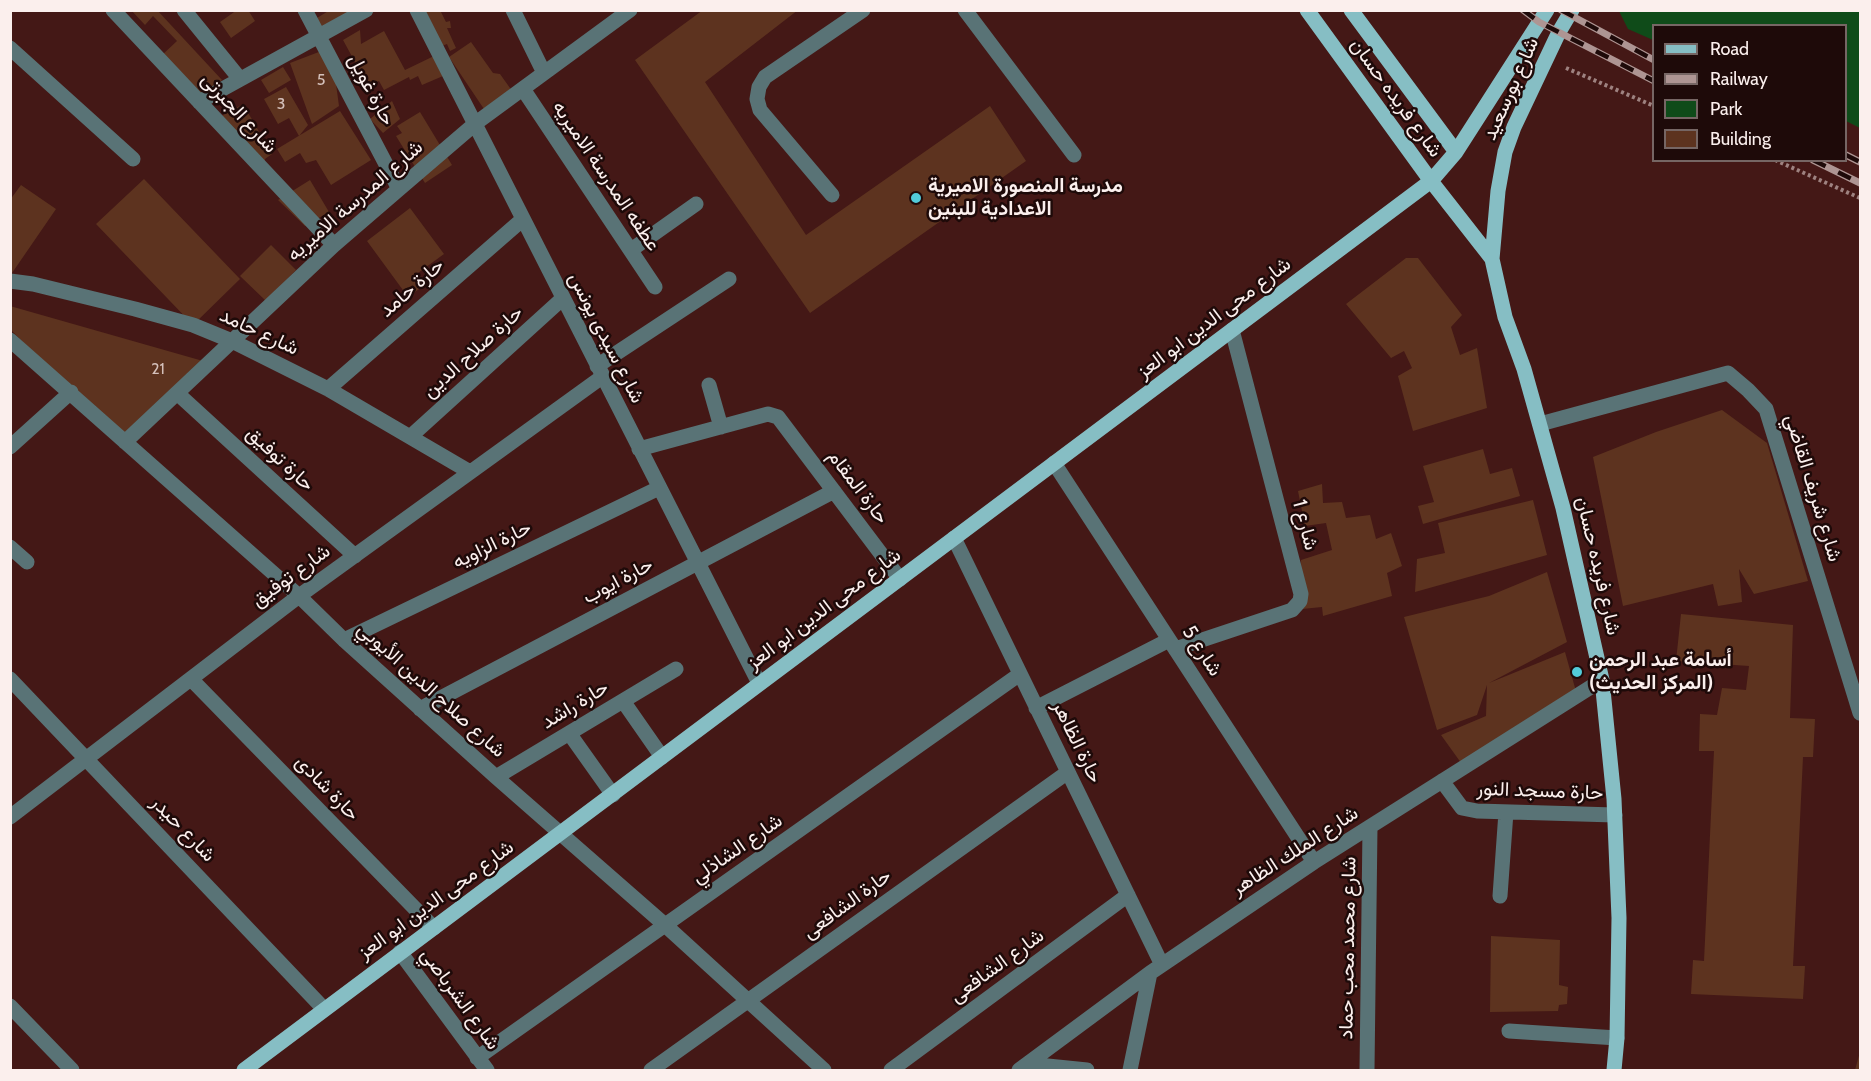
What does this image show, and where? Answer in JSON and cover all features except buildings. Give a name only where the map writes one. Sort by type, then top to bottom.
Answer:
[{"type":"main road","name":"شارع فريده حسان","points":[[1307,10],[1431,181],[1492,259],[1505,317],[1524,369],[1540,424],[1563,508],[1602,680],[1615,815],[1619,918],[1617,1038],[1614,1071]]},
{"type":"main road","name":"شارع فريده حسان","points":[[1351,10],[1456,152]]},
{"type":"main road","name":"شارع بورسعيد","points":[[1431,181],[1456,152],[1547,10]]},
{"type":"main road","name":"شارع بورسعيد","points":[[1492,259],[1498,191],[1505,152],[1514,127],[1546,59],[1572,10]]},
{"type":"main road","name":"شارع محى الدين ابو العز","points":[[244,1071],[1431,181]]},
{"type":"street","name":"شارع الجبرتى","points":[[112,10],[334,245]]},
{"type":"street","points":[[184,10],[240,79]]},
{"type":"street","name":"حارة غويل","points":[[305,10],[399,189]]},
{"type":"street","points":[[199,102],[366,10]]},
{"type":"street","name":"شارع سيدى يونس","points":[[417,10],[759,683]]},
{"type":"street","points":[[513,10],[544,74]]},
{"type":"street","name":"شارع المدرسة الاميريه","points":[[125,442],[334,245],[476,123],[630,10]]},
{"type":"street","points":[[832,195],[760,110],[757,99],[759,87],[765,77],[863,10]]},
{"type":"street","points":[[965,10],[1074,155]]},
{"type":"street","points":[[10,48],[133,159]]},
{"type":"street","name":"عطفه المدرسة الاميريه","points":[[523,89],[655,287]]},
{"type":"street","points":[[631,250],[696,204]]},
{"type":"street","name":"حارة حامد","points":[[328,389],[523,219]]},
{"type":"street","name":"شارع توفيق","points":[[10,817],[299,596],[470,472],[599,371],[729,279]]},
{"type":"street","name":"شارع حامد","points":[[10,281],[33,284],[135,309],[193,325],[232,341],[328,389],[470,472]]},
{"type":"street","name":"حارة صلاح الدين","points":[[411,436],[562,299]]},
{"type":"street","name":"شارع 1","points":[[1172,645],[1292,610],[1300,601],[1301,594],[1232,330]]},
{"type":"street","name":"شارع صلاح الدين الأيوبي","points":[[10,340],[299,596],[420,709],[560,835],[665,925],[824,1071]]},
{"type":"street","name":"شارع شريف القاضي","points":[[1540,424],[1728,373],[1748,390],[1766,409],[1860,712]]},
{"type":"street","points":[[639,449],[721,427],[709,385]]},
{"type":"street","points":[[10,447],[71,392]]},
{"type":"street","name":"حارة توفيق","points":[[177,393],[354,556]]},
{"type":"street","name":"حارة المقام","points":[[721,427],[768,414],[778,417],[900,579]]},
{"type":"street","name":"شارع 5","points":[[1054,463],[1314,862]]},
{"type":"street","name":"حارة الزاويه","points":[[344,640],[659,488]]},
{"type":"street","name":"حارة ايوب","points":[[420,709],[834,491]]},
{"type":"street","name":"حارة الظاهر","points":[[954,538],[1128,895],[1156,969]]},
{"type":"street","points":[[10,547],[27,562]]},
{"type":"street","points":[[1036,708],[1172,645]]},
{"type":"street","name":"حارة راشد","points":[[496,777],[676,669]]},
{"type":"street","name":"شارع الشاذلي","points":[[477,1058],[1020,674]]},
{"type":"street","name":"شارع حيدر","points":[[10,679],[324,1009]]},
{"type":"street","name":"حارة شادى","points":[[191,679],[434,928]]},
{"type":"street","name":"شارع الملك الظاهر","points":[[1023,1067],[1156,969],[1314,862],[1602,680]]},
{"type":"street","points":[[623,701],[662,757]]},
{"type":"street","points":[[569,733],[613,795]]},
{"type":"street","name":"حارة الشافعى","points":[[659,1068],[748,1001],[1068,772]]},
{"type":"street","name":"حارة مسجد النور","points":[[1442,781],[1462,808],[1506,812],[1615,815]]},
{"type":"street","points":[[1500,896],[1506,812]]},
{"type":"street","name":"شارع محمد محب حماد","points":[[1367,1071],[1370,827]]},
{"type":"street","name":"شارع الشافعى","points":[[891,1071],[1128,895]]},
{"type":"street","name":"شارع الشرباصي","points":[[400,952],[487,1071]]},
{"type":"street","points":[[1130,1071],[1156,969]]},
{"type":"street","points":[[10,1006],[72,1071]]},
{"type":"street","points":[[1509,1031],[1617,1038]]},
{"type":"street","points":[[1023,1067],[1087,1071]]},
{"type":"path","points":[[1546,59],[1652,106]]},
{"type":"path","points":[[1779,162],[1860,198]]},
{"type":"green space","points":[[1619,11],[1860,11],[1860,128],[1847,122],[1847,24],[1652,24],[1652,40],[1628,29]]},
{"type":"railway","points":[[1523,10],[1539,22],[1652,80]]},
{"type":"railway","points":[[1561,10],[1652,59]]},
{"type":"railway","points":[[1847,156],[1860,162]]},
{"type":"railway","points":[[1817,162],[1860,183]]},
{"type":"place","name":"مدرسة المنصورة الاميرية الاعدادية للبنين","points":[[916,198]]},
{"type":"place","name":"أسامة عبد الرحمن (المركز الحديث)","points":[[1577,672]]}]
